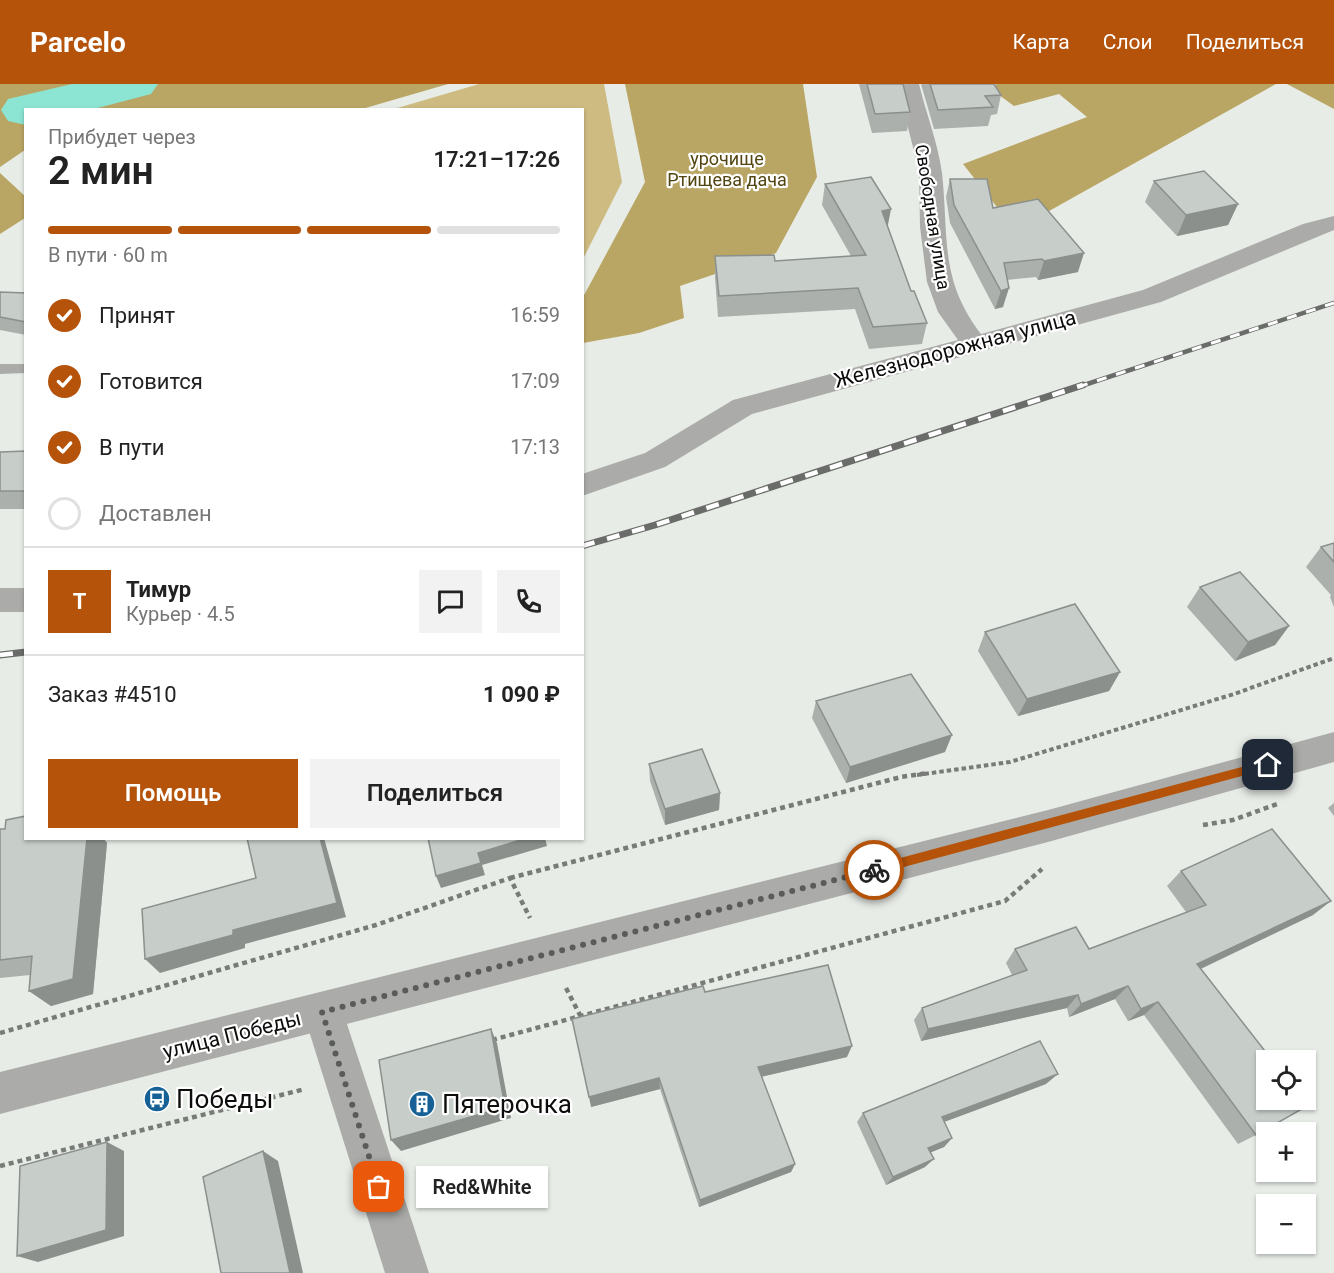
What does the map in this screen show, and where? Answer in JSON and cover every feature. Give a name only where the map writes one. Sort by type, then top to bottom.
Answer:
[{"type":"street","name":"Свободная улица","points":[[909,84],[930,171],[932,227],[940,282],[951,312],[974,343]]},
{"type":"street","name":"Железнодорожная улица","points":[[584,484],[655,460],[743,407],[1152,296],[1311,229],[1334,223]]},
{"type":"street","points":[[0,600],[24,600]]},
{"type":"street","name":"улица Победы","points":[[0,1093],[1048,826],[1334,747]]},
{"type":"street","points":[[322,1012],[407,1273]]},
{"type":"lane","points":[[0,369],[24,368]]},
{"type":"path","points":[[0,1033],[376,925],[510,878],[901,777],[1010,762],[1234,694],[1334,658]]},
{"type":"path","points":[[1200,825],[1233,820],[1289,800]]},
{"type":"path","points":[[480,1043],[1005,901],[1041,869],[1051,865]]},
{"type":"path","points":[[510,878],[581,1017]]},
{"type":"path","points":[[0,1166],[156,1129],[344,1079]]},
{"type":"shaded area","points":[[479,84],[604,84],[622,182],[584,257],[584,108],[397,108]]},
{"type":"green space","points":[[0,84],[448,84],[365,108],[24,108],[24,151],[0,167]]},
{"type":"green space","name":"урочище Ртищева дача","points":[[625,84],[803,84],[817,177],[776,253],[680,286],[684,318],[639,333],[584,343],[584,295],[645,182]]},
{"type":"green space","points":[[997,84],[1276,84],[1033,220],[1008,221],[963,164],[1087,117],[1059,94],[1014,106],[988,87]]},
{"type":"green space","points":[[1287,84],[1334,84],[1334,109]]},
{"type":"green space","points":[[0,173],[24,195],[24,219],[0,234]]},
{"type":"building","points":[[867,84],[903,84],[910,112],[875,114]]},
{"type":"building","points":[[930,84],[994,84],[1001,95],[985,96],[993,107],[938,110]]},
{"type":"building","points":[[1204,171],[1238,204],[1186,215],[1154,181]]},
{"type":"building","points":[[871,177],[891,209],[882,211],[911,291],[914,291],[927,323],[873,327],[858,288],[719,296],[715,256],[774,255],[775,261],[866,255],[825,184]]},
{"type":"building","points":[[950,179],[987,179],[993,208],[1038,199],[1084,253],[1044,261],[1042,259],[1004,263],[1009,288],[1001,291],[954,205]]},
{"type":"building","points":[[0,292],[24,293],[24,322],[0,317]]},
{"type":"building","points":[[24,451],[24,491],[0,491],[0,452]]},
{"type":"building","points":[[1334,543],[1334,562],[1321,547]]},
{"type":"building","points":[[1240,572],[1289,626],[1248,642],[1200,587]]},
{"type":"building","points":[[1075,604],[1120,672],[1027,699],[985,632]]},
{"type":"building","points":[[911,674],[952,735],[850,767],[816,701]]},
{"type":"building","points":[[702,749],[720,793],[665,809],[649,764]]},
{"type":"building","points":[[24,816],[24,840],[87,840],[73,979],[29,991],[32,956],[0,960],[0,829],[5,829],[6,820]]},
{"type":"building","points":[[1272,829],[1331,901],[1197,964],[1264,1050],[1256,1050],[1256,1110],[1300,1110],[1279,1122],[1256,1122],[1256,1135],[1158,1002],[1141,1009],[1128,986],[1081,1004],[1078,995],[928,1029],[922,1008],[1027,970],[1015,949],[1076,927],[1089,949],[1206,905],[1181,871]]},
{"type":"building","points":[[247,840],[321,840],[337,903],[233,930],[233,935],[145,959],[142,909],[256,878]]},
{"type":"building","points":[[428,840],[520,840],[478,853],[481,863],[436,876]]},
{"type":"building","points":[[828,965],[852,1046],[758,1067],[795,1164],[700,1200],[659,1078],[589,1097],[572,1019],[703,986],[705,992]]},
{"type":"building","points":[[491,1029],[505,1107],[391,1140],[379,1060]]},
{"type":"building","points":[[1040,1041],[1058,1074],[942,1117],[952,1138],[928,1148],[934,1159],[893,1177],[863,1113]]},
{"type":"building","points":[[107,1142],[106,1230],[17,1256],[20,1166]]},
{"type":"building","points":[[263,1151],[290,1273],[221,1273],[203,1177]]},
{"type":"waterway","points":[[34,108],[134,84]]},
{"type":"railway","points":[[1078,387],[1334,303]]},
{"type":"railway","points":[[584,545],[655,525],[1083,385]]},
{"type":"railway","points":[[0,655],[24,652]]},
{"type":"way so far","points":[[379,1187],[322,1012],[874,870]]},
{"type":"place","name":"Победы","points":[[157,1099]]},
{"type":"place","name":"Пятерочка","points":[[422,1104]]},
{"type":"place","name":"Red&White","points":[[379,1187]]},
{"type":"route","points":[[874,870],[1048,826],[1268,765]]}]
